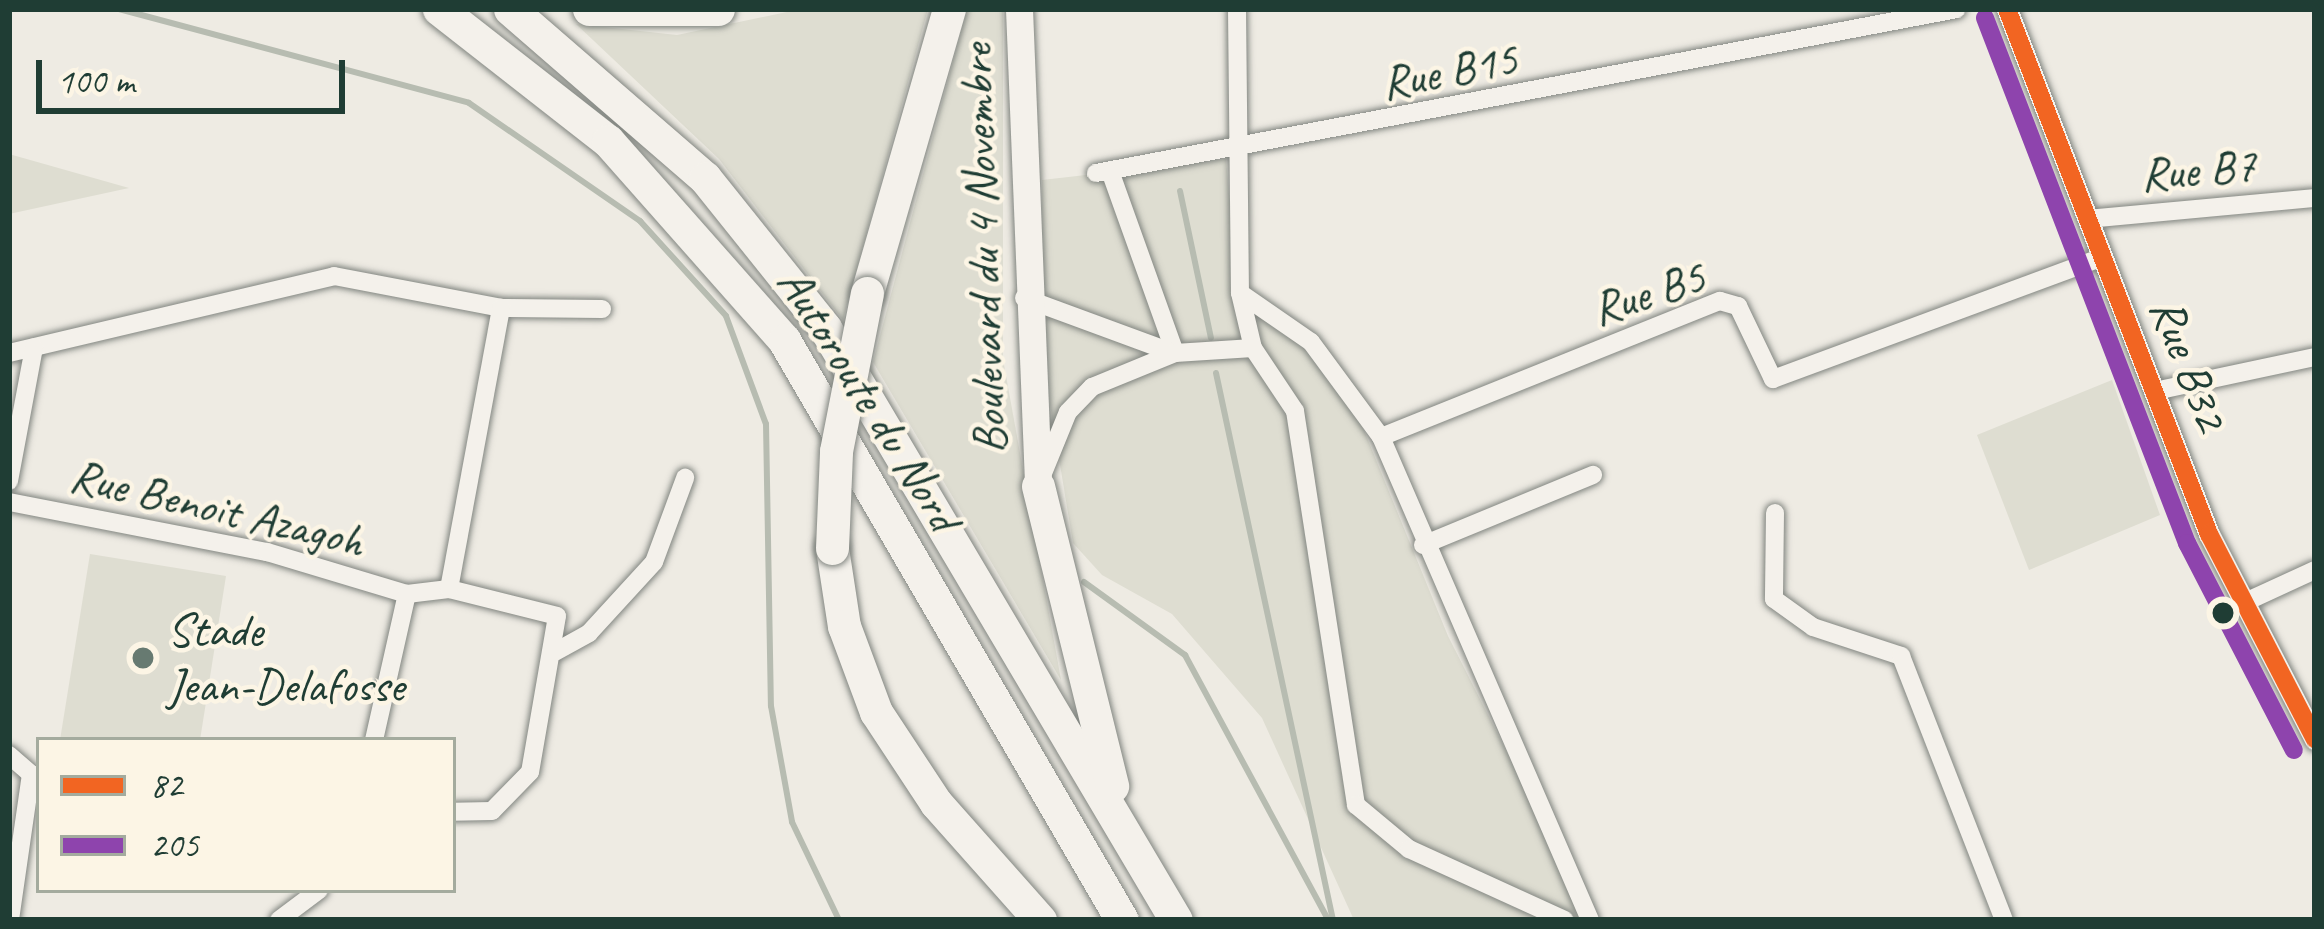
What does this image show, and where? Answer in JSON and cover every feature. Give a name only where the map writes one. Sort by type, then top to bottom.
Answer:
[{"type":"highway","name":"Autoroute du Nord","points":[[439,9],[608,140],[784,340],[1122,920]]},
{"type":"highway","name":"Autoroute du Nord","points":[[510,9],[659,132],[825,328],[1176,920]]},
{"type":"highway","points":[[589,9],[718,9]]},
{"type":"highway","points":[[949,9],[867,293],[836,452],[832,548],[844,626],[893,742],[1040,920]]},
{"type":"highway","points":[[1038,486],[1070,643],[1131,845]]},
{"type":"main road","name":"Boulevard du 4 Novembre","points":[[1018,9],[1024,298],[1038,486]]},
{"type":"street","points":[[1238,9],[1246,152],[1240,293],[1253,349],[1295,411],[1356,805],[1380,833],[1564,920]]},
{"type":"street","name":"Rue B15","points":[[1175,353],[1103,172],[1246,152],[1957,9]]},
{"type":"street","name":"Rue B32","points":[[2007,9],[2241,604],[2315,739]]},
{"type":"street","name":"Rue B7","points":[[2088,219],[2315,198]]},
{"type":"street","name":"Rue B5","points":[[1381,437],[1720,301],[1738,306],[1773,379],[2103,256]]},
{"type":"street","points":[[9,353],[334,276],[501,308],[602,309]]},
{"type":"street","points":[[1240,293],[1311,342],[1381,437],[1423,545],[1590,920]]},
{"type":"street","points":[[1024,298],[1175,353]]},
{"type":"street","points":[[449,590],[501,308]]},
{"type":"street","points":[[9,481],[34,346]]},
{"type":"street","points":[[1038,486],[1068,412],[1092,387],[1175,353],[1253,349]]},
{"type":"street","points":[[2155,391],[2315,357]]},
{"type":"street","points":[[1423,545],[1593,475]]},
{"type":"street","points":[[555,652],[589,633],[654,562],[685,478]]},
{"type":"street","name":"Rue Benoit Azagoh","points":[[9,502],[267,551],[407,594]]},
{"type":"street","points":[[1775,513],[1774,599],[1813,627],[1901,656],[2004,920]]},
{"type":"street","points":[[2241,604],[2315,570]]},
{"type":"street","points":[[375,737],[407,594],[449,590],[549,611],[555,652],[516,796],[492,811],[456,812]]},
{"type":"street","points":[[9,754],[31,774],[10,920]]},
{"type":"street","points":[[280,920],[315,893]]},
{"type":"shaded area","points":[[801,9],[928,9],[843,320],[719,159],[576,24],[677,35]]},
{"type":"shaded area","points":[[967,9],[1003,9],[1003,359],[1061,680],[873,362]]},
{"type":"shaded area","points":[[9,154],[129,188],[9,214]]},
{"type":"shaded area","points":[[1226,159],[1237,287],[1301,344],[1363,428],[1448,636],[1592,920],[1354,920],[1262,718],[1172,614],[1102,575],[1073,543],[1042,356],[1042,180]]},
{"type":"shaded area","points":[[2112,380],[2160,515],[2029,570],[1977,435]]},
{"type":"shaded area","name":"Stade Jean-Delafosse","points":[[90,554],[226,576],[200,737],[60,737]]},
{"type":"waterway","points":[[119,9],[469,103],[640,221],[726,316],[766,424],[771,706],[792,822],[839,920]]},
{"type":"waterway","points":[[1180,191],[1211,338]]},
{"type":"waterway","points":[[1216,373],[1333,920]]},
{"type":"waterway","points":[[1084,582],[1185,655],[1328,920]]},
{"type":"transit line","name":"82","points":[[2007,9],[2209,534],[2315,739]]},
{"type":"transit line","name":"205","points":[[1985,18],[2187,543],[2294,750]]},
{"type":"place","name":"Stade Jean-Delafosse","points":[[143,658]]}]
